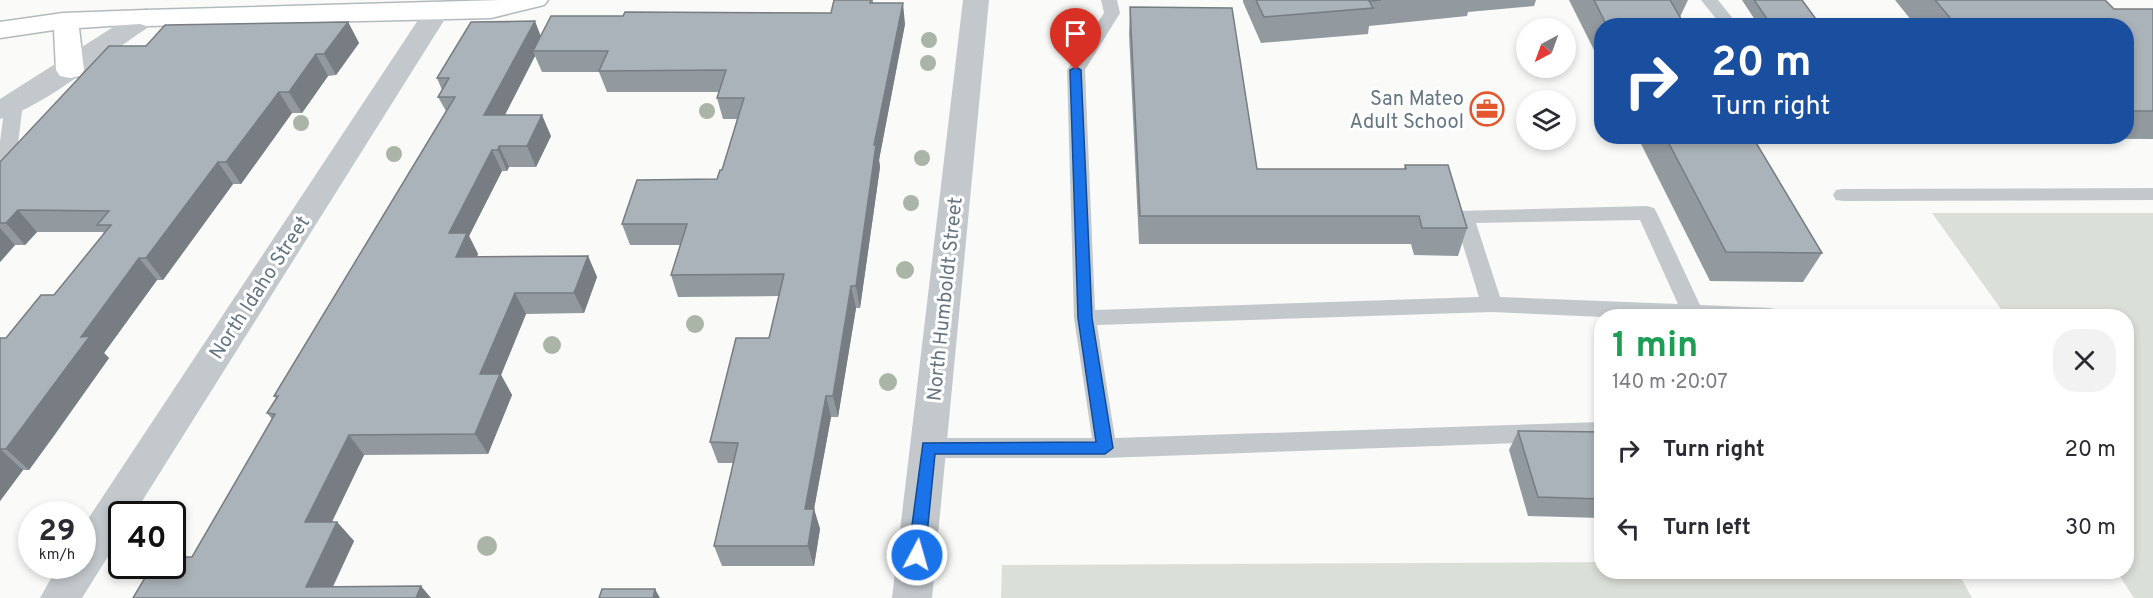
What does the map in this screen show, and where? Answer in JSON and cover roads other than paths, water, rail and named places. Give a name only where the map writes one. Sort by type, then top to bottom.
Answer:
[{"type":"main road","points":[[0,20],[92,9],[124,0]]},
{"type":"main road","points":[[0,30],[63,21],[491,10],[535,0]]},
{"type":"main road","points":[[63,21],[68,33],[70,70]]},
{"type":"street","name":"North Humboldt Street","points":[[912,598],[976,0]]},
{"type":"street","name":"North Idaho Street","points":[[96,541],[437,11]]},
{"type":"street","points":[[7,106],[70,70],[108,40],[146,18]]},
{"type":"street","name":"North Idaho Street","points":[[60,598],[72,579]]},
{"type":"lane","points":[[1713,2],[1725,18]]},
{"type":"lane","points":[[1105,448],[1085,318],[1076,70],[1115,8]]},
{"type":"lane","points":[[0,164],[8,152],[7,106]]},
{"type":"lane","points":[[1843,195],[2153,194]]},
{"type":"lane","points":[[1492,304],[1464,216],[1647,213],[1691,309]]},
{"type":"lane","points":[[1085,318],[1492,304],[1594,311]]},
{"type":"lane","points":[[928,448],[1105,448],[1594,431]]},
{"type":"place","name":"San Mateo Adult School","points":[[1487,109]]}]
